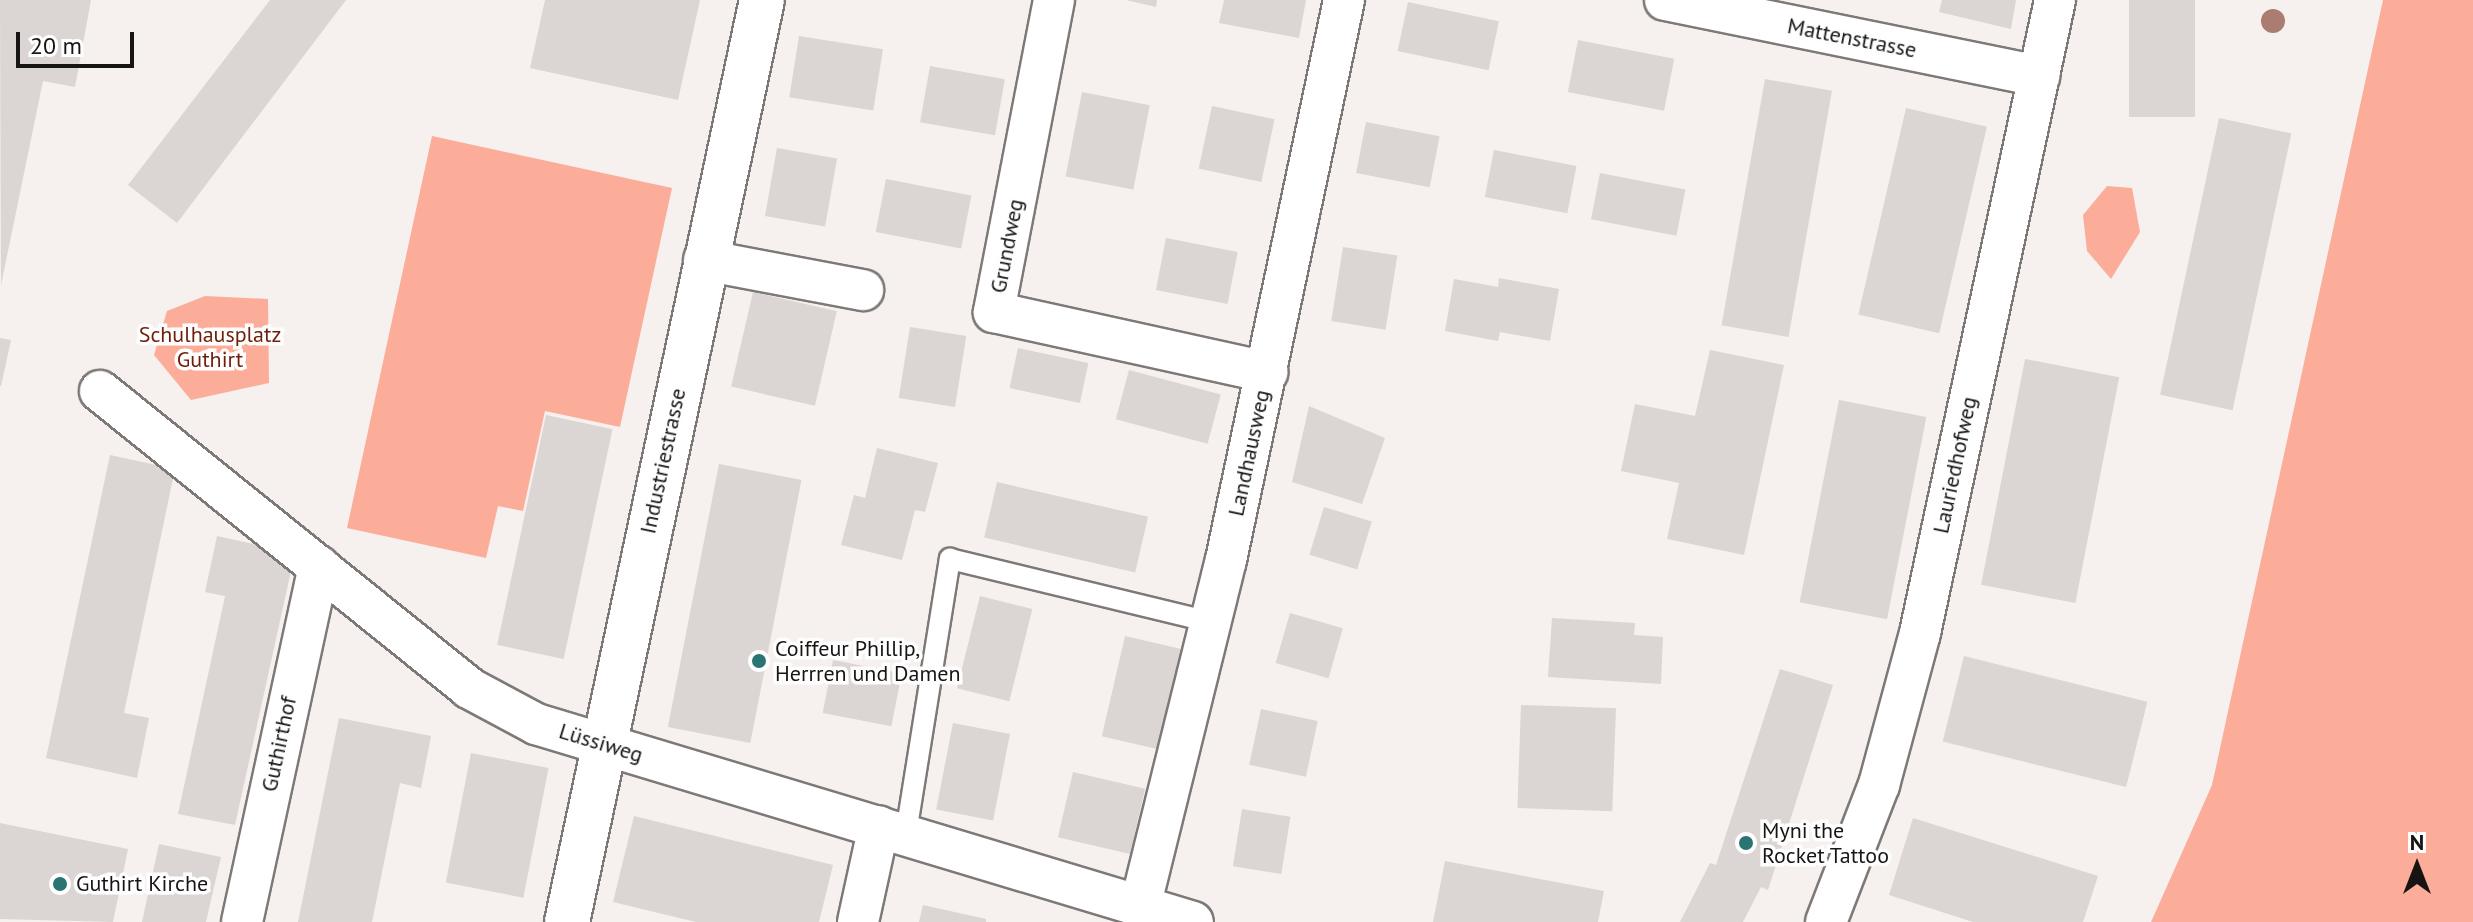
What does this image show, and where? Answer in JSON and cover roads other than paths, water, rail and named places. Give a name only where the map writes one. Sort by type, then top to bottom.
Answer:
[{"type":"street","name":"Industriestrasse","points":[[567,922],[704,260],[762,0]]},
{"type":"street","name":"Grundweg","points":[[1054,0],[994,312],[1267,372]]},
{"type":"street","name":"Landhausweg","points":[[1141,903],[1226,560],[1344,0]]},
{"type":"street","name":"Mattenstrasse","points":[[1665,0],[1724,6],[2039,76]]},
{"type":"street","name":"Lauriedhofweg","points":[[1826,922],[1879,785],[1920,633],[2055,0]]},
{"type":"street","points":[[704,260],[863,290]]},
{"type":"street","name":"Lüssiweg","points":[[100,391],[469,688],[536,724],[606,742],[1141,903],[1193,922]]},
{"type":"street","name":"Guthirthof","points":[[242,922],[319,566]]},
{"type":"street","points":[[858,922],[892,829]]},
{"type":"lane","points":[[892,829],[950,559],[1211,622]]},
{"type":"place","name":"Coiffeur Phillip, Herrren und Damen","points":[[759,661]]},
{"type":"place","name":"Myni the Rocket Tattoo","points":[[1746,843]]},
{"type":"place","name":"Guthirt Kirche","points":[[60,884]]},
{"type":"park label","name":"Schulhausplatz Guthirt","points":[[210,346]]}]
